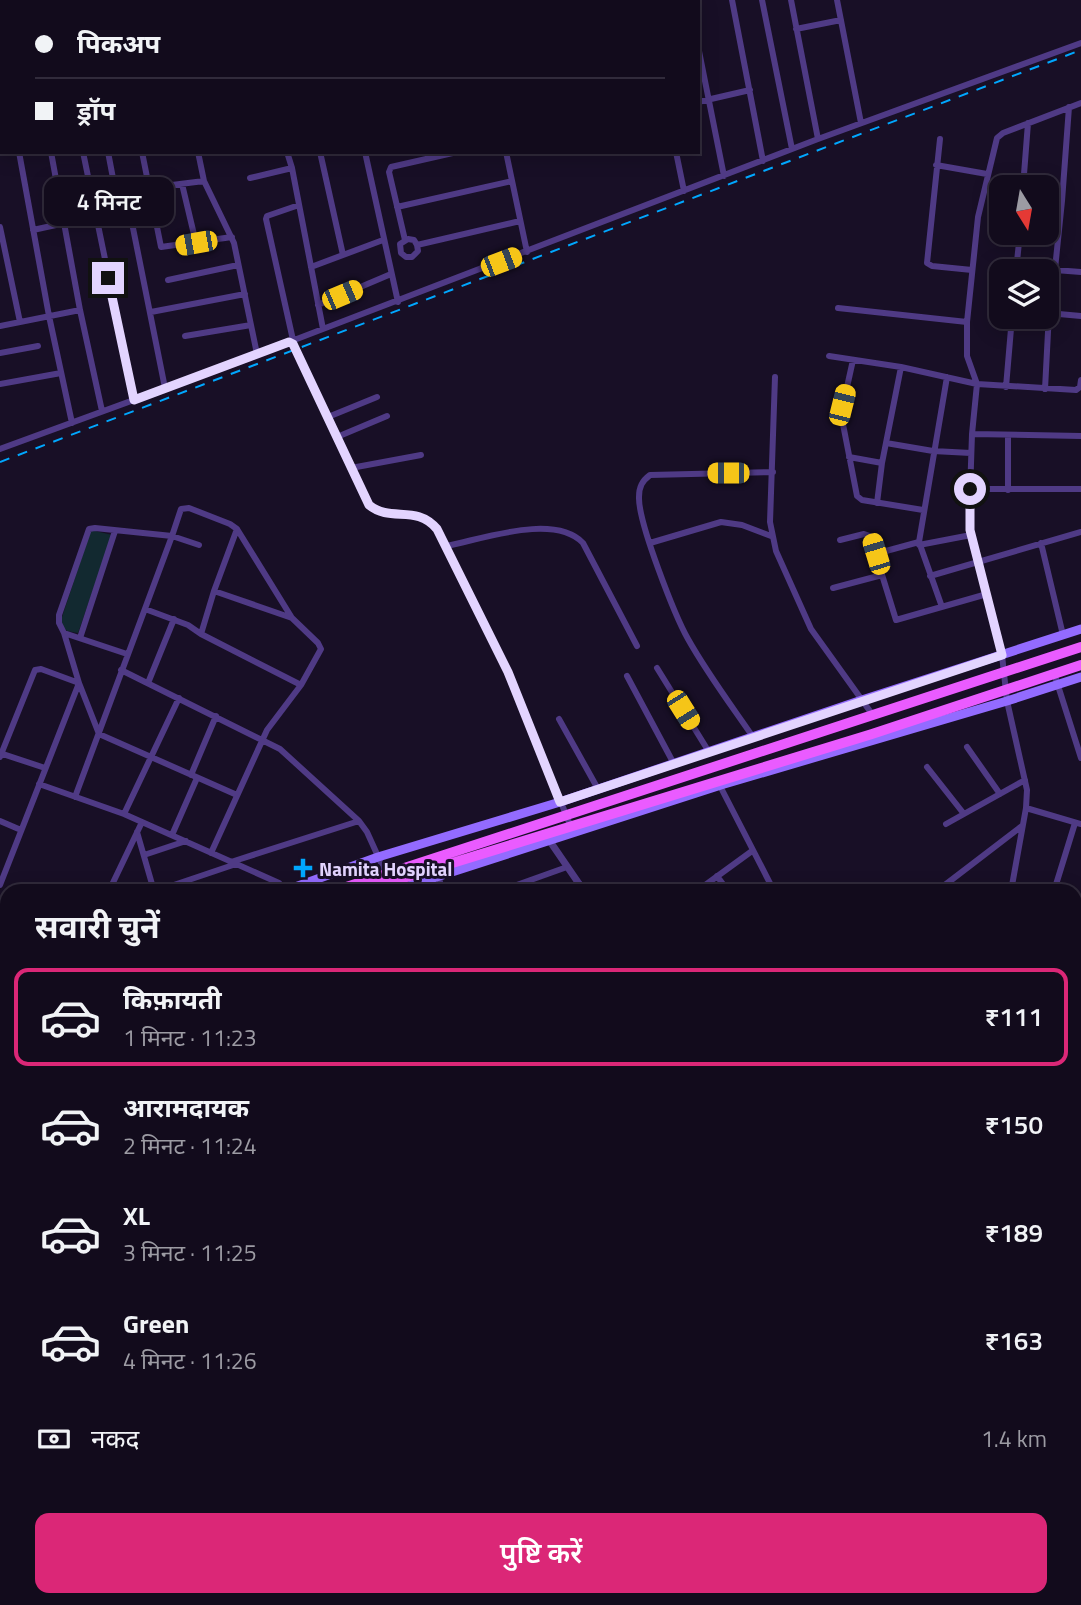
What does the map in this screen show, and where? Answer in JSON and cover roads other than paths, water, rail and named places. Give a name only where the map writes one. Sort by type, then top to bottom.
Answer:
[{"type":"main road","points":[[304,884],[378,857],[560,802],[1081,629]]},
{"type":"main road","points":[[355,884],[1081,647]]},
{"type":"main road","points":[[388,884],[548,838],[1081,665]]},
{"type":"main road","points":[[548,838],[571,827],[1007,701],[1081,677]]},
{"type":"main road","points":[[408,884],[437,871]]},
{"type":"street","points":[[732,0],[763,161]]},
{"type":"street","points":[[762,0],[792,149]]},
{"type":"street","points":[[791,0],[818,139]]},
{"type":"street","points":[[837,0],[861,123]]},
{"type":"street","points":[[796,29],[841,20]]},
{"type":"street","points":[[0,449],[398,302],[818,139],[1081,43]]},
{"type":"street","points":[[700,56],[723,176]]},
{"type":"street","points":[[700,102],[750,90]]},
{"type":"street","points":[[1012,884],[1026,808],[1025,780],[1007,701],[1002,655],[969,524],[972,434],[977,384],[967,356],[971,270],[978,217],[997,138],[1003,133],[1081,103]]},
{"type":"street","points":[[1056,259],[1069,107]]},
{"type":"street","points":[[1024,175],[1028,123]]},
{"type":"street","points":[[940,139],[928,263],[932,266],[971,270]]},
{"type":"street","points":[[19,154],[72,423]]},
{"type":"street","points":[[51,154],[102,411]]},
{"type":"street","points":[[83,154],[134,400]]},
{"type":"street","points":[[108,154],[116,194]]},
{"type":"street","points":[[142,154],[161,247],[232,237]]},
{"type":"street","points":[[198,154],[204,181],[232,237],[257,354]]},
{"type":"street","points":[[288,154],[323,329]]},
{"type":"street","points":[[320,154],[343,256]]},
{"type":"street","points":[[365,154],[398,302]]},
{"type":"street","points":[[405,240],[389,172],[391,167],[448,154]]},
{"type":"street","points":[[506,154],[527,252]]},
{"type":"street","points":[[676,154],[684,191]]},
{"type":"street","points":[[936,165],[987,174]]},
{"type":"street","points":[[250,177],[292,168]]},
{"type":"street","points":[[62,211],[116,194],[204,181]]},
{"type":"street","points":[[397,207],[512,181]]},
{"type":"street","points":[[183,184],[196,243]]},
{"type":"street","points":[[126,193],[165,388]]},
{"type":"street","points":[[299,205],[272,213],[266,219],[291,341],[365,498],[373,509],[416,515],[425,518],[437,529],[508,672],[571,827]]},
{"type":"street","points":[[417,245],[520,221]]},
{"type":"street","points":[[33,230],[65,223]]},
{"type":"street","points":[[0,227],[20,322]]},
{"type":"street","points":[[411,239],[417,245],[417,253],[412,257],[401,253],[399,247],[405,240],[411,239]]},
{"type":"street","points":[[311,267],[383,240]]},
{"type":"street","points":[[168,279],[238,265]]},
{"type":"street","points":[[1059,269],[1081,272]]},
{"type":"street","points":[[318,305],[391,274]]},
{"type":"street","points":[[151,312],[245,294]]},
{"type":"street","points":[[838,308],[967,322]]},
{"type":"street","points":[[0,326],[80,310]]},
{"type":"street","points":[[1059,314],[1081,316]]},
{"type":"street","points":[[185,336],[251,324]]},
{"type":"street","points":[[1006,387],[1012,329]]},
{"type":"street","points":[[1045,389],[1047,329]]},
{"type":"street","points":[[0,353],[38,346]]},
{"type":"street","points":[[829,356],[1006,387],[1076,390],[1080,387],[1081,380]]},
{"type":"street","points":[[853,360],[841,414],[857,496],[862,500],[923,510]]},
{"type":"street","points":[[877,503],[901,367]]},
{"type":"street","points":[[0,384],[61,373]]},
{"type":"street","points":[[775,377],[771,536],[811,629],[872,714]]},
{"type":"street","points":[[942,607],[919,543],[947,377]]},
{"type":"street","points":[[328,417],[377,397]]},
{"type":"street","points":[[338,437],[387,416]]},
{"type":"street","points":[[972,434],[1081,436]]},
{"type":"street","points":[[1008,435],[1008,490]]},
{"type":"street","points":[[886,443],[933,451],[971,453]]},
{"type":"street","points":[[352,468],[421,454]]},
{"type":"street","points":[[849,457],[882,463]]},
{"type":"street","points":[[753,737],[687,637],[650,543],[639,508],[639,496],[642,481],[650,475],[773,472]]},
{"type":"street","points":[[970,489],[1081,489]]},
{"type":"street","points":[[75,797],[172,536],[178,513],[185,507],[230,524],[237,529],[292,618],[321,649],[301,685],[275,717],[262,739],[211,853]]},
{"type":"street","points":[[650,543],[721,522],[742,525],[771,536]]},
{"type":"street","points":[[199,545],[172,536],[92,528],[88,532],[59,615],[59,623],[99,734],[237,795]]},
{"type":"street","points":[[446,546],[534,528],[551,528],[575,534],[583,543],[637,646]]},
{"type":"street","points":[[201,634],[237,529]]},
{"type":"street","points":[[80,638],[115,531]]},
{"type":"street","points":[[930,576],[1081,532]]},
{"type":"street","points":[[840,540],[867,534],[876,554],[896,620],[987,594]]},
{"type":"street","points":[[876,554],[919,543],[971,536]]},
{"type":"street","points":[[1041,543],[1063,635]]},
{"type":"street","points":[[833,588],[882,575]]},
{"type":"street","points":[[214,591],[292,618]]},
{"type":"street","points":[[145,609],[188,625],[301,685]]},
{"type":"street","points":[[148,683],[174,620]]},
{"type":"street","points":[[64,634],[127,654]]},
{"type":"street","points":[[657,668],[709,752]]},
{"type":"street","points":[[45,768],[1,754],[35,670],[41,669],[79,683]]},
{"type":"street","points":[[121,670],[262,739],[289,756],[359,821],[386,874]]},
{"type":"street","points":[[1054,673],[1081,758]]},
{"type":"street","points":[[627,676],[674,764]]},
{"type":"street","points":[[3,868],[21,830],[79,683]]},
{"type":"street","points":[[124,814],[178,698]]},
{"type":"street","points":[[172,835],[216,716]]},
{"type":"street","points":[[559,719],[598,789]]},
{"type":"street","points":[[967,747],[1000,794]]},
{"type":"street","points":[[928,767],[964,814]]},
{"type":"street","points":[[946,824],[1025,780]]},
{"type":"street","points":[[719,783],[770,884]]},
{"type":"street","points":[[39,784],[124,814],[280,884]]},
{"type":"street","points":[[1026,808],[1078,823],[1056,884]]},
{"type":"street","points":[[0,821],[21,830]]},
{"type":"street","points":[[175,884],[359,821]]},
{"type":"street","points":[[112,884],[142,822]]},
{"type":"street","points":[[543,823],[548,838],[579,883]]},
{"type":"street","points":[[946,884],[1022,826]]},
{"type":"street","points":[[137,832],[153,884]]},
{"type":"street","points":[[144,855],[186,841]]},
{"type":"street","points":[[706,884],[752,851]]},
{"type":"street","points":[[520,884],[567,867]]},
{"type":"street","points":[[437,871],[441,884]]},
{"type":"street","points":[[716,876],[722,884]]},
{"type":"railway","points":[[0,462],[1081,50]]},
{"type":"place","name":"Namita Hospital","points":[[303,868]]}]
